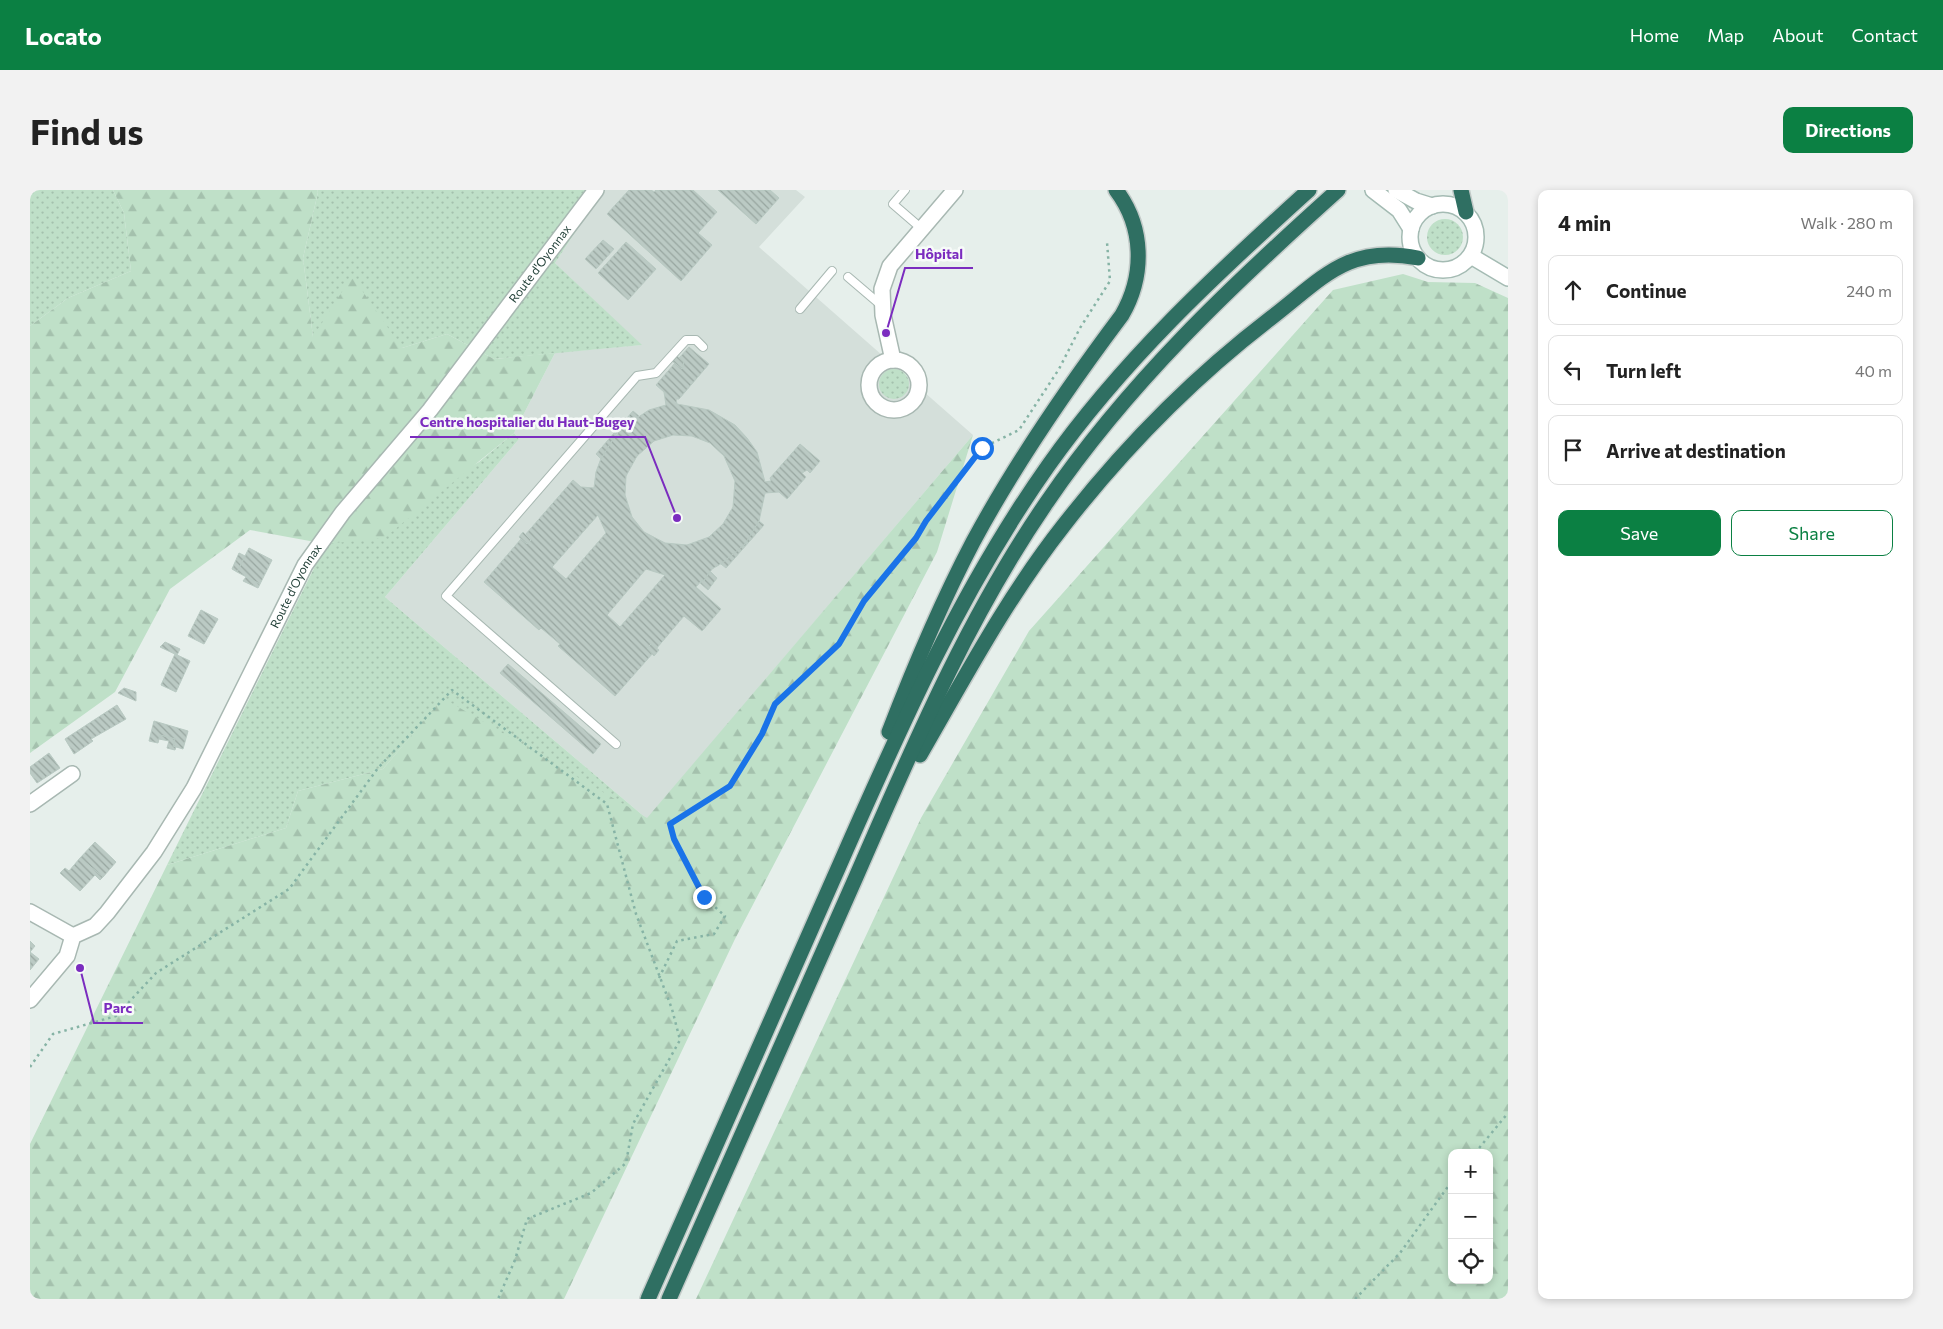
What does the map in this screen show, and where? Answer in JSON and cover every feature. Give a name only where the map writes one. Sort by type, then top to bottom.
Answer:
[{"type":"highway","points":[[835,876],[907,686],[939,611],[970,549],[1049,416],[1122,315],[1132,297],[1138,277],[1138,246],[1131,216],[1116,190]]},
{"type":"highway","points":[[648,1299],[893,744],[943,640],[1004,533],[1048,466],[1096,403],[1168,323],[1244,248],[1309,190]]},
{"type":"highway","points":[[1461,190],[1466,212]]},
{"type":"highway","points":[[669,1299],[942,684],[966,638],[1030,528],[1077,460],[1128,396],[1181,337],[1258,262],[1333,195]]},
{"type":"highway","points":[[876,832],[970,667],[1029,574],[1064,526],[1144,432],[1194,383],[1259,327],[1332,271],[1347,262],[1371,255],[1384,254],[1418,258]]},
{"type":"street","name":"Route d'Oyonnax","points":[[73,936],[96,926],[107,913],[154,852],[184,804],[244,689],[304,565],[343,512],[430,410],[596,190]]},
{"type":"street","points":[[892,360],[882,307],[882,289],[890,266],[955,190]]},
{"type":"street","points":[[1373,190],[1399,210],[1411,229]]},
{"type":"street","points":[[1396,190],[1416,201],[1432,206],[1450,204],[1466,212],[1476,228],[1477,238],[1471,256],[1464,263],[1445,270],[1430,267],[1418,258],[1411,244],[1411,229],[1418,215],[1432,206]]},
{"type":"street","points":[[1471,256],[1508,278]]},
{"type":"street","points":[[30,804],[72,774]]},
{"type":"street","points":[[30,912],[73,936],[67,956],[30,1000]]},
{"type":"lane","points":[[906,190],[893,204],[922,229]]},
{"type":"lane","points":[[800,309],[832,271]]},
{"type":"lane","points":[[848,277],[882,307]]},
{"type":"lane","points":[[616,744],[446,596],[637,376],[656,373],[686,340],[696,340],[703,347]]},
{"type":"path","points":[[659,978],[677,941],[714,934],[724,916],[704,897],[674,839],[670,824],[730,786],[762,734],[775,704],[839,644],[864,601],[916,538],[926,521],[982,448],[1019,430],[1059,369],[1080,328],[1110,281],[1107,242]]},
{"type":"path","points":[[30,1067],[52,1034],[116,1016],[156,972],[289,889],[378,768],[452,690],[607,804],[636,914],[672,1009],[680,1040],[633,1124],[626,1163],[591,1193],[527,1219],[515,1260],[498,1299]]},
{"type":"path","points":[[1478,1149],[1508,1114]]},
{"type":"path","points":[[1355,1299],[1400,1253],[1448,1187]]},
{"type":"shaded area","points":[[603,190],[796,190],[805,197],[759,247],[973,435],[647,819],[385,597],[519,439],[514,433],[555,353],[641,345],[555,263]]},
{"type":"green space","points":[[30,190],[113,190],[124,213],[131,271],[68,298],[30,326]]},
{"type":"green space","points":[[113,190],[317,190],[303,258],[313,337],[352,276],[402,348],[447,334],[494,359],[555,353],[514,433],[384,538],[326,544],[250,530],[170,589],[115,692],[30,753],[30,326],[68,298],[131,271],[124,213]]},
{"type":"green space","points":[[317,190],[603,190],[555,263],[642,345],[494,359],[447,334],[402,348],[313,337],[303,258]]},
{"type":"green space","points":[[1445,219],[1452,220],[1458,224],[1462,230],[1462,244],[1458,250],[1452,254],[1445,255],[1438,254],[1432,250],[1428,244],[1427,237],[1428,230],[1432,224],[1438,220]]},
{"type":"green space","points":[[1403,274],[1428,282],[1475,283],[1508,298],[1508,1299],[696,1299],[921,818],[1029,631],[1333,290]]},
{"type":"green space","points":[[894,369],[905,373],[909,384],[905,395],[894,399],[883,395],[879,384],[883,373]]},
{"type":"green space","points":[[514,433],[519,439],[385,597],[647,819],[443,699],[383,769],[298,791],[286,828],[167,865],[326,544],[479,462]]},
{"type":"green space","points":[[973,435],[937,552],[735,939],[564,1299],[30,1299],[30,1144],[167,865],[286,828],[298,791],[383,769],[443,698],[647,818]]},
{"type":"building","points":[[629,190],[651,190],[654,192],[656,190],[693,190],[717,212],[698,233],[712,245],[681,281],[607,214]]},
{"type":"building","points":[[718,190],[770,190],[779,198],[756,224]]},
{"type":"building","points":[[603,240],[614,249],[596,269],[585,259]]},
{"type":"building","points":[[626,242],[656,269],[628,300],[598,273]]},
{"type":"building","points":[[689,347],[709,364],[679,399],[676,399],[677,404],[709,410],[735,425],[757,452],[765,482],[771,481],[770,478],[800,444],[820,461],[810,473],[807,470],[802,473],[806,477],[787,499],[779,492],[765,493],[759,521],[748,541],[729,559],[712,569],[704,581],[702,580],[696,587],[721,609],[702,631],[684,616],[656,649],[651,644],[647,648],[653,653],[615,696],[558,646],[560,644],[541,628],[539,630],[484,582],[521,539],[527,544],[531,540],[525,535],[573,480],[581,487],[594,488],[596,472],[603,453],[622,428],[649,410],[666,405],[664,392],[656,385],[675,363],[682,369],[684,366],[679,358]],"holes":[[[673,435],[692,436],[710,443],[724,456],[735,481],[733,507],[723,524],[709,537],[687,545],[665,543],[644,532],[632,517],[625,495],[626,476],[637,456],[654,441]],[[598,515],[606,533],[566,579],[552,567]],[[646,569],[665,575],[620,627],[607,615]]]},
{"type":"building","points":[[677,356],[684,362],[682,369],[672,361]]},
{"type":"building","points":[[633,411],[639,416],[618,431],[601,459],[596,454]]},
{"type":"building","points":[[759,521],[764,525],[726,568],[721,564],[745,544]]},
{"type":"building","points":[[523,532],[531,540],[527,544],[519,537]]},
{"type":"building","points":[[249,548],[272,560],[260,584],[237,572]]},
{"type":"building","points":[[239,553],[245,556],[237,572],[232,569]]},
{"type":"building","points":[[710,571],[717,578],[708,590],[700,583],[702,580],[704,581]]},
{"type":"building","points":[[246,577],[260,584],[258,588],[243,581]]},
{"type":"building","points":[[201,610],[218,619],[204,644],[188,636]]},
{"type":"building","points":[[165,642],[180,649],[177,655],[160,647]]},
{"type":"building","points":[[651,644],[659,650],[654,656],[647,648]]},
{"type":"building","points":[[175,654],[190,661],[176,692],[161,685]]},
{"type":"building","points":[[508,664],[601,744],[593,754],[500,673]]},
{"type":"building","points":[[124,688],[136,692],[136,701],[118,693]]},
{"type":"building","points":[[117,705],[126,719],[91,739],[93,741],[74,754],[65,739]]},
{"type":"building","points":[[154,721],[188,731],[183,749],[173,746],[175,739],[160,735],[158,743],[149,741]]},
{"type":"building","points":[[160,735],[175,739],[173,746],[176,747],[175,750],[167,748],[169,741],[159,739]]},
{"type":"building","points":[[49,753],[60,768],[37,783],[30,773],[30,767]]},
{"type":"building","points":[[95,842],[116,862],[103,877],[80,858]]},
{"type":"building","points":[[80,858],[103,877],[100,880],[95,875],[80,891],[60,873],[65,868],[69,871]]},
{"type":"building","points":[[30,941],[35,946],[30,952]]},
{"type":"building","points":[[30,952],[39,959],[30,970]]},
{"type":"place","name":"Hôpital","points":[[886,333]]},
{"type":"place","name":"Centre hospitalier du Haut-Bugey","points":[[677,518]]},
{"type":"place","name":"Parc","points":[[80,968]]},
{"type":"route","points":[[704,897],[684,861],[674,839],[670,824],[730,786],[762,734],[775,704],[839,644],[864,601],[916,538],[926,521],[982,448]]}]
